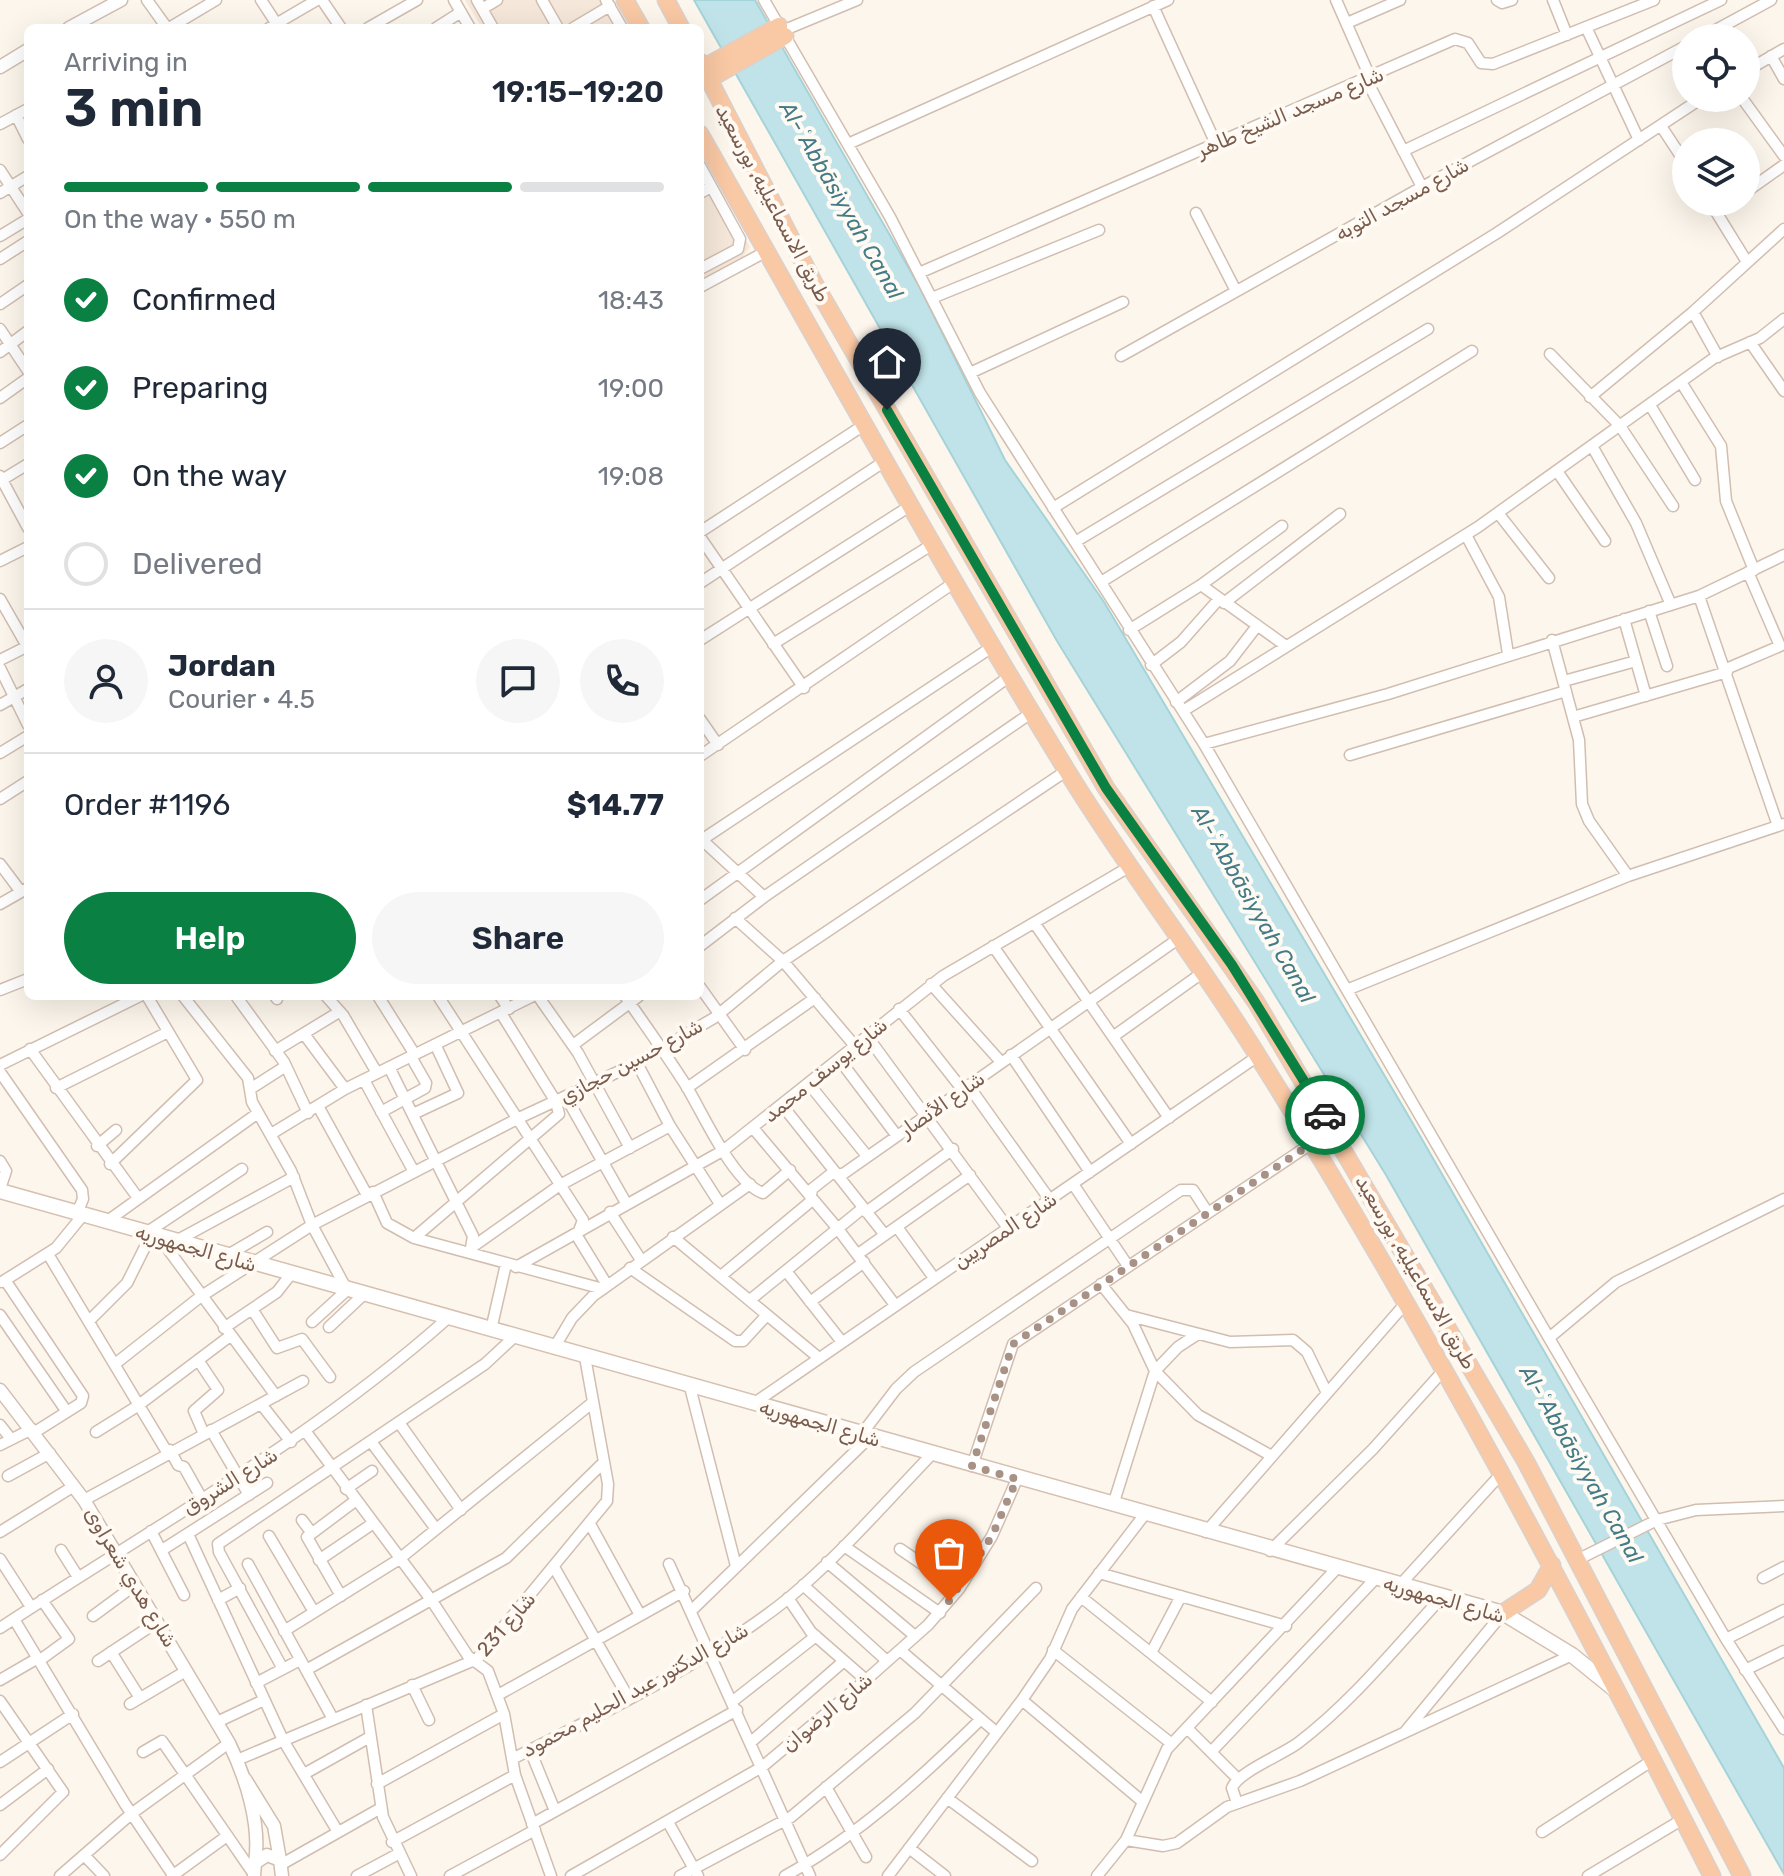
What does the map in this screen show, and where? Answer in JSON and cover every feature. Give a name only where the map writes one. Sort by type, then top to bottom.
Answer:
[{"type":"highway","points":[[666,0],[679,24]]},
{"type":"highway","points":[[614,2],[637,24]]},
{"type":"highway","points":[[711,68],[781,32]]},
{"type":"highway","name":"طريق الاسماعيليه, بورسعيد","points":[[711,68],[793,245],[1106,788],[1232,965],[1333,1129],[1579,1559],[1740,1871]]},
{"type":"highway","name":"طريق الاسماعيليه, بورسعيد","points":[[704,141],[1031,713],[1129,867],[1258,1056],[1405,1304],[1552,1565],[1713,1876]]},
{"type":"highway","points":[[936,550],[953,556],[965,542]]},
{"type":"highway","points":[[957,587],[967,578],[985,578]]},
{"type":"highway","points":[[1503,1613],[1538,1590],[1552,1565]]},
{"type":"highway","points":[[1693,1839],[1707,1841],[1717,1826]]},
{"type":"highway","points":[[1713,1876],[1723,1865],[1740,1871]]},
{"type":"main road","name":"شارع الجمهوريه","points":[[0,1190],[1270,1551],[1503,1613],[1572,1655],[1620,1694]]},
{"type":"street","points":[[76,24],[121,0]]},
{"type":"street","points":[[147,0],[165,24]]},
{"type":"street","points":[[175,24],[216,0]]},
{"type":"street","points":[[261,0],[274,24]]},
{"type":"street","points":[[278,24],[320,0],[338,24]]},
{"type":"street","points":[[375,24],[417,0]]},
{"type":"street","points":[[454,0],[468,24]]},
{"type":"street","points":[[491,24],[479,4],[497,0]]},
{"type":"street","points":[[542,0],[556,24]]},
{"type":"street","points":[[764,0],[848,144],[970,373],[1151,665],[1204,744],[1349,989],[1652,1522],[1784,1729]]},
{"type":"street","points":[[781,32],[857,0]]},
{"type":"street","points":[[848,144],[1168,0]]},
{"type":"street","points":[[1336,0],[1368,78],[1422,187]]},
{"type":"street","points":[[1347,23],[1400,0]]},
{"type":"street","points":[[1497,0],[1502,3],[1512,0]]},
{"type":"street","points":[[1553,0],[1567,35]]},
{"type":"street","name":"شارع مسجد الشيخ طاهر","points":[[919,273],[1455,39],[1465,40],[1477,59],[1487,65],[1654,0]]},
{"type":"street","points":[[1403,151],[1721,0]]},
{"type":"street","points":[[1727,24],[1771,0]]},
{"type":"street","points":[[579,24],[614,2],[621,24]]},
{"type":"street","points":[[1153,6],[1216,144]]},
{"type":"street","points":[[442,24],[461,12]]},
{"type":"street","points":[[1586,27],[1639,140]]},
{"type":"street","points":[[1760,63],[1784,49]]},
{"type":"street","points":[[0,67],[24,53]]},
{"type":"street","name":"شارع مسجد التوبه","points":[[1121,356],[1422,187],[1672,54]]},
{"type":"street","points":[[1771,56],[1784,79]]},
{"type":"street","points":[[0,124],[24,111]]},
{"type":"street","points":[[1053,508],[1484,242],[1682,112]]},
{"type":"street","points":[[1752,112],[1784,156]]},
{"type":"street","points":[[16,115],[24,131]]},
{"type":"street","points":[[1661,126],[1672,143]]},
{"type":"street","points":[[0,170],[24,207]]},
{"type":"street","points":[[1760,183],[1782,170]]},
{"type":"street","points":[[704,174],[740,244],[704,266]]},
{"type":"street","points":[[0,193],[24,178]]},
{"type":"street","points":[[704,191],[711,187]]},
{"type":"street","points":[[1196,213],[1236,291]]},
{"type":"street","points":[[1719,216],[1747,262]]},
{"type":"street","points":[[0,236],[24,221]]},
{"type":"street","points":[[1590,397],[1693,312],[1784,229]]},
{"type":"street","points":[[932,298],[1099,230]]},
{"type":"street","points":[[0,259],[24,244]]},
{"type":"street","points":[[704,285],[767,251]]},
{"type":"street","points":[[0,304],[24,288]]},
{"type":"street","points":[[970,373],[1123,302]]},
{"type":"street","points":[[1693,312],[1718,357]]},
{"type":"street","points":[[1180,707],[1466,535],[1681,382],[1784,319]]},
{"type":"street","points":[[0,329],[24,365]]},
{"type":"street","points":[[1075,542],[1428,329]]},
{"type":"street","points":[[0,352],[24,334]]},
{"type":"street","points":[[1750,342],[1784,391]]},
{"type":"street","points":[[1101,582],[1472,351]]},
{"type":"street","points":[[1550,354],[1620,426],[1673,506]]},
{"type":"street","points":[[0,398],[24,381]]},
{"type":"street","points":[[1573,717],[1727,670],[1780,647],[1726,501],[1721,446],[1681,382]]},
{"type":"street","points":[[1650,405],[1695,480]]},
{"type":"street","points":[[704,532],[864,425]]},
{"type":"street","points":[[0,443],[24,428]]},
{"type":"street","points":[[1592,446],[1636,523],[1671,605]]},
{"type":"street","points":[[704,580],[885,461]]},
{"type":"street","points":[[23,508],[1,479],[24,466]]},
{"type":"street","points":[[1557,471],[1605,541]]},
{"type":"street","points":[[704,637],[910,506]]},
{"type":"street","points":[[1498,513],[1549,578]]},
{"type":"street","points":[[1151,665],[1188,635],[1221,601],[1340,514]]},
{"type":"street","points":[[1129,630],[1201,585],[1282,526]]},
{"type":"street","points":[[1466,535],[1499,597],[1508,654]]},
{"type":"street","points":[[704,541],[804,688]]},
{"type":"street","points":[[0,561],[24,549]]},
{"type":"street","points":[[773,644],[936,550]]},
{"type":"street","points":[[1204,744],[1380,697],[1552,640],[1699,596],[1784,555]]},
{"type":"street","points":[[1201,585],[1286,646]]},
{"type":"street","points":[[704,754],[957,587]]},
{"type":"street","points":[[1349,989],[1628,876],[1781,825],[1699,596]]},
{"type":"street","points":[[0,599],[24,639]]},
{"type":"street","points":[[1649,611],[1667,666]]},
{"type":"street","points":[[1624,619],[1646,696]]},
{"type":"street","points":[[1180,707],[1230,661],[1257,626]]},
{"type":"street","points":[[1552,640],[1579,740],[1582,804],[1628,876]]},
{"type":"street","points":[[704,837],[992,647]]},
{"type":"street","points":[[0,660],[24,648]]},
{"type":"street","points":[[1350,755],[1636,661]]},
{"type":"street","points":[[0,668],[24,717]]},
{"type":"street","points":[[704,897],[1010,676]]},
{"type":"street","points":[[0,705],[24,691]]},
{"type":"street","points":[[704,943],[764,897],[1031,713]]},
{"type":"street","points":[[704,725],[718,745]]},
{"type":"street","points":[[0,753],[24,738]]},
{"type":"street","name":"شارع حسين حجازي","points":[[115,1364],[200,1297],[312,1225],[519,1118],[637,1063],[720,1013],[783,961],[1066,771]]},
{"type":"street","points":[[0,799],[24,784]]},
{"type":"street","points":[[704,842],[764,897]]},
{"type":"street","points":[[0,864],[24,889]]},
{"type":"street","name":"شارع يوسف محمد","points":[[511,1265],[724,1150],[931,984],[1129,867]]},
{"type":"street","points":[[0,904],[24,891]]},
{"type":"street","points":[[735,918],[783,961],[855,1046]]},
{"type":"street","points":[[1035,924],[1169,1118]]},
{"type":"street","name":"شارع الأنصار","points":[[721,1276],[810,1202],[812,1189],[831,1174],[837,1174],[897,1136],[1178,939]]},
{"type":"street","points":[[993,946],[1131,1144]]},
{"type":"street","points":[[1114,1036],[1202,973]]},
{"type":"street","points":[[0,990],[24,981]]},
{"type":"street","points":[[931,984],[1001,1062]]},
{"type":"street","points":[[704,992],[745,1050]]},
{"type":"street","points":[[687,1088],[815,998]]},
{"type":"street","points":[[0,1065],[132,1000]]},
{"type":"street","points":[[110,1164],[197,1082],[149,1000]]},
{"type":"street","points":[[186,1000],[248,1078],[258,1113],[294,1177],[312,1225],[347,1290],[312,1322]]},
{"type":"street","points":[[239,1000],[286,1066],[308,1113]]},
{"type":"street","points":[[329,1000],[377,1073]]},
{"type":"street","points":[[380,1000],[426,1085],[381,1112]]},
{"type":"street","points":[[441,1000],[583,1220],[578,1238],[605,1287]]},
{"type":"street","points":[[501,1000],[505,1011],[603,1162],[626,1203]]},
{"type":"street","points":[[271,1134],[345,1089],[528,1000]]},
{"type":"street","points":[[539,1000],[573,1045],[630,1148]]},
{"type":"street","points":[[573,1045],[629,1000]]},
{"type":"street","points":[[633,1000],[724,1150],[750,1184],[763,1193],[790,1170]]},
{"type":"street","points":[[899,1009],[965,1087],[1050,1200]]},
{"type":"street","points":[[275,1051],[339,1012]]},
{"type":"street","points":[[56,1088],[168,1032]]},
{"type":"street","points":[[304,1034],[345,1089]]},
{"type":"street","points":[[867,1036],[953,1149],[1008,1228]]},
{"type":"street","points":[[413,1114],[458,1093],[436,1046]]},
{"type":"street","points":[[30,1049],[110,1164],[138,1198]]},
{"type":"street","points":[[1011,1055],[1090,1172]]},
{"type":"street","name":"شارع المصريين","points":[[752,1404],[1258,1056]]},
{"type":"street","points":[[839,1059],[897,1136]]},
{"type":"street","points":[[637,1063],[670,1126],[720,1204]]},
{"type":"street","points":[[250,1089],[286,1066]]},
{"type":"street","points":[[389,1067],[473,1236],[470,1251]]},
{"type":"street","points":[[0,1072],[82,1190],[83,1199],[80,1214],[63,1242],[2,1282],[83,1394],[82,1401],[33,1431],[0,1445]]},
{"type":"street","points":[[364,1080],[414,1172]]},
{"type":"street","points":[[809,1084],[867,1156]]},
{"type":"street","points":[[414,1238],[559,1114],[561,1099]]},
{"type":"street","points":[[782,1105],[885,1235]]},
{"type":"street","points":[[318,1106],[387,1223],[414,1238],[605,1287]]},
{"type":"street","points":[[106,1222],[258,1113]]},
{"type":"street","points":[[470,1251],[560,1185],[670,1126]]},
{"type":"street","points":[[753,1128],[811,1195],[895,1305]]},
{"type":"street","points":[[972,1466],[1010,1348],[1333,1129]]},
{"type":"street","points":[[97,1146],[116,1130]]},
{"type":"street","points":[[750,1300],[838,1229],[953,1149]]},
{"type":"street","points":[[0,1161],[6,1171],[0,1190]]},
{"type":"street","points":[[89,1321],[127,1283],[152,1235],[242,1169]]},
{"type":"street","points":[[810,1302],[885,1235],[970,1175]]},
{"type":"street","points":[[175,1242],[294,1177]]},
{"type":"street","points":[[554,1348],[572,1318],[605,1287],[750,1184]]},
{"type":"street","points":[[1073,1184],[1128,1266]]},
{"type":"street","points":[[692,1610],[865,1436],[896,1389],[914,1372],[1185,1189],[1193,1190],[1208,1213]]},
{"type":"street","points":[[1549,1338],[1616,1282],[1784,1199]]},
{"type":"street","points":[[610,1212],[641,1260]]},
{"type":"street","points":[[897,1227],[934,1278]]},
{"type":"street","points":[[226,1256],[267,1232]]},
{"type":"street","points":[[152,1235],[276,1396]]},
{"type":"street","points":[[673,1237],[819,1358]]},
{"type":"street","points":[[48,1254],[168,1451],[178,1465],[184,1467],[202,1499]]},
{"type":"street","points":[[491,1330],[511,1265]]},
{"type":"street","points":[[630,1268],[737,1342],[743,1341],[767,1315]]},
{"type":"street","points":[[786,1271],[842,1342]]},
{"type":"street","points":[[96,1432],[198,1360],[252,1309],[285,1285],[291,1274]]},
{"type":"street","points":[[1101,1284],[1126,1315],[1155,1371],[1198,1415],[1270,1455]]},
{"type":"street","points":[[329,1327],[363,1295]]},
{"type":"street","points":[[1206,1532],[1270,1455],[1405,1304]]},
{"type":"street","points":[[252,1309],[277,1348],[302,1339],[330,1377]]},
{"type":"street","points":[[0,1315],[67,1412]]},
{"type":"street","points":[[1126,1315],[1239,1343],[1293,1340],[1307,1352],[1326,1391]]},
{"type":"street","name":"شارع الشروق","points":[[0,1628],[306,1432],[374,1381],[448,1318]]},
{"type":"street","points":[[1113,1505],[1155,1371],[1178,1347],[1198,1334]]},
{"type":"street","points":[[283,1669],[219,1552],[220,1541],[400,1424],[485,1364],[514,1337]]},
{"type":"street","name":"شارع 231","points":[[237,1760],[474,1661],[590,1524],[608,1496],[585,1357]]},
{"type":"street","points":[[198,1360],[218,1390],[193,1412],[249,1495]]},
{"type":"street","points":[[1270,1551],[1373,1449],[1443,1371]]},
{"type":"street","points":[[84,1500],[168,1451],[303,1381]]},
{"type":"street","points":[[690,1387],[736,1566]]},
{"type":"street","name":"شارع هدي شعراوى","points":[[0,1390],[84,1500],[229,1743],[243,1776],[256,1836],[254,1871]]},
{"type":"street","points":[[284,1631],[398,1560],[592,1403]]},
{"type":"street","points":[[261,1404],[291,1442]]},
{"type":"street","points":[[400,1424],[461,1510]]},
{"type":"street","points":[[0,1425],[11,1439]]},
{"type":"street","points":[[306,1432],[474,1661],[485,1667],[498,1695],[515,1775],[551,1876]]},
{"type":"street","points":[[372,1443],[436,1529]]},
{"type":"street","points":[[8,1476],[50,1453]]},
{"type":"street","name":"شارع الدكتور عبد الحليم محمود","points":[[512,1759],[711,1650],[788,1598],[844,1546],[931,1455]]},
{"type":"street","points":[[306,1670],[432,1601],[516,1550],[604,1462]]},
{"type":"street","points":[[346,1489],[372,1471]]},
{"type":"street","points":[[1400,1585],[1501,1474]]},
{"type":"street","name":"شارع الرضوان","points":[[571,1876],[762,1767],[900,1650],[940,1613],[959,1589],[992,1536],[1017,1479]]},
{"type":"street","points":[[162,1550],[267,1483]]},
{"type":"street","points":[[0,1532],[74,1486]]},
{"type":"street","points":[[341,1596],[307,1541],[311,1532],[355,1501]]},
{"type":"street","points":[[1579,1559],[1652,1522],[1707,1509],[1784,1506]]},
{"type":"street","points":[[888,1876],[1022,1700],[1081,1597],[1145,1514]]},
{"type":"street","points":[[302,1520],[311,1532]]},
{"type":"street","points":[[319,1560],[372,1524]]},
{"type":"street","points":[[590,1524],[640,1615]]},
{"type":"street","points":[[151,1531],[184,1595]]},
{"type":"street","points":[[188,1534],[283,1740],[338,1832]]},
{"type":"street","points":[[269,1536],[314,1612]]},
{"type":"street","points":[[844,1546],[940,1613]]},
{"type":"street","points":[[900,1549],[959,1589]]},
{"type":"street","points":[[61,1550],[78,1577]]},
{"type":"street","points":[[0,1559],[5,1576],[31,1607]]},
{"type":"street","points":[[827,1562],[915,1636]]},
{"type":"street","points":[[248,1564],[333,1719]]},
{"type":"street","points":[[669,1564],[711,1650],[808,1871]]},
{"type":"street","points":[[554,1567],[628,1697]]},
{"type":"street","points":[[1763,1578],[1784,1567]]},
{"type":"street","points":[[1097,1876],[1126,1840],[1161,1759],[1172,1744],[1286,1626],[1337,1568]]},
{"type":"street","points":[[1099,1573],[1286,1626]]},
{"type":"street","points":[[1211,1752],[1375,1579]]},
{"type":"street","points":[[93,1616],[135,1585]]},
{"type":"street","points":[[803,1585],[887,1661]]},
{"type":"street","points":[[218,1600],[240,1588]]},
{"type":"street","points":[[680,1876],[696,1872],[785,1820],[826,1787],[943,1686],[1036,1588]]},
{"type":"street","points":[[498,1695],[684,1591]]},
{"type":"street","points":[[1151,1653],[1181,1596]]},
{"type":"street","points":[[1081,1597],[1212,1702]]},
{"type":"street","points":[[1237,1803],[1232,1788],[1237,1778],[1275,1758],[1314,1730],[1442,1597]]},
{"type":"street","points":[[788,1598],[816,1636],[866,1680]]},
{"type":"street","points":[[0,1680],[69,1639],[42,1600]]},
{"type":"street","points":[[1726,1639],[1784,1610]]},
{"type":"street","points":[[1402,1735],[1503,1613]]},
{"type":"street","points":[[14,1619],[131,1814],[173,1876],[227,1836]]},
{"type":"street","points":[[98,1661],[157,1622]]},
{"type":"street","points":[[450,1876],[735,1706],[816,1636]]},
{"type":"street","points":[[900,1650],[996,1732]]},
{"type":"street","points":[[1053,1650],[1172,1744]]},
{"type":"street","points":[[1745,1670],[1784,1651]]},
{"type":"street","points":[[111,1652],[135,1701],[186,1671]]},
{"type":"street","points":[[1126,1840],[1163,1846],[1177,1843],[1196,1832],[1218,1812],[1402,1735],[1572,1655]]},
{"type":"street","points":[[256,1683],[300,1660]]},
{"type":"street","points":[[751,1742],[844,1661]]},
{"type":"street","points":[[412,1685],[429,1720]]},
{"type":"street","points":[[217,1722],[264,1700]]},
{"type":"street","points":[[1022,1700],[1143,1802]]},
{"type":"street","points":[[0,1701],[62,1794],[0,1855]]},
{"type":"street","points":[[366,1705],[381,1808],[392,1842],[411,1876]]},
{"type":"street","points":[[0,1762],[73,1714]]},
{"type":"street","points":[[377,1784],[504,1714]]},
{"type":"street","points":[[785,1876],[808,1871],[923,1775],[981,1719]]},
{"type":"street","points":[[1187,1728],[1237,1778]]},
{"type":"street","points":[[304,1774],[370,1737]]},
{"type":"street","points":[[143,1752],[161,1741],[254,1871],[267,1855],[281,1867],[381,1808]]},
{"type":"street","points":[[60,1876],[131,1814],[229,1743]]},
{"type":"street","points":[[530,1750],[555,1811]]},
{"type":"street","points":[[1542,1832],[1653,1760]]},
{"type":"street","points":[[0,1805],[48,1769]]},
{"type":"street","points":[[392,1842],[515,1775]]},
{"type":"street","name":"شارع هدي شعراوى","points":[[243,1776],[274,1826],[281,1867]]},
{"type":"street","points":[[826,1787],[866,1857]]},
{"type":"street","points":[[947,1798],[1032,1861]]},
{"type":"street","points":[[1588,1876],[1683,1819]]},
{"type":"street","points":[[668,1822],[696,1872]]},
{"type":"street","points":[[909,1848],[945,1876]]},
{"type":"street","points":[[357,1876],[398,1854]]},
{"type":"street","points":[[84,1855],[104,1876]]},
{"type":"shaded area","points":[[465,0],[614,0],[627,24],[480,24]]},
{"type":"shaded area","points":[[704,162],[750,247],[741,259],[704,278]]},
{"type":"water","name":"Al-ʿAbbāsiyyah Canal","points":[[694,0],[755,0],[919,286],[1005,460],[1104,602],[1412,1122],[1784,1768],[1784,1874],[1386,1175],[1057,641]]},
{"type":"way so far","points":[[949,1601],[992,1536],[1017,1479],[972,1466],[1013,1344],[1333,1129],[1325,1115]]},
{"type":"route","points":[[887,410],[1106,788],[1232,965],[1325,1115]]}]
